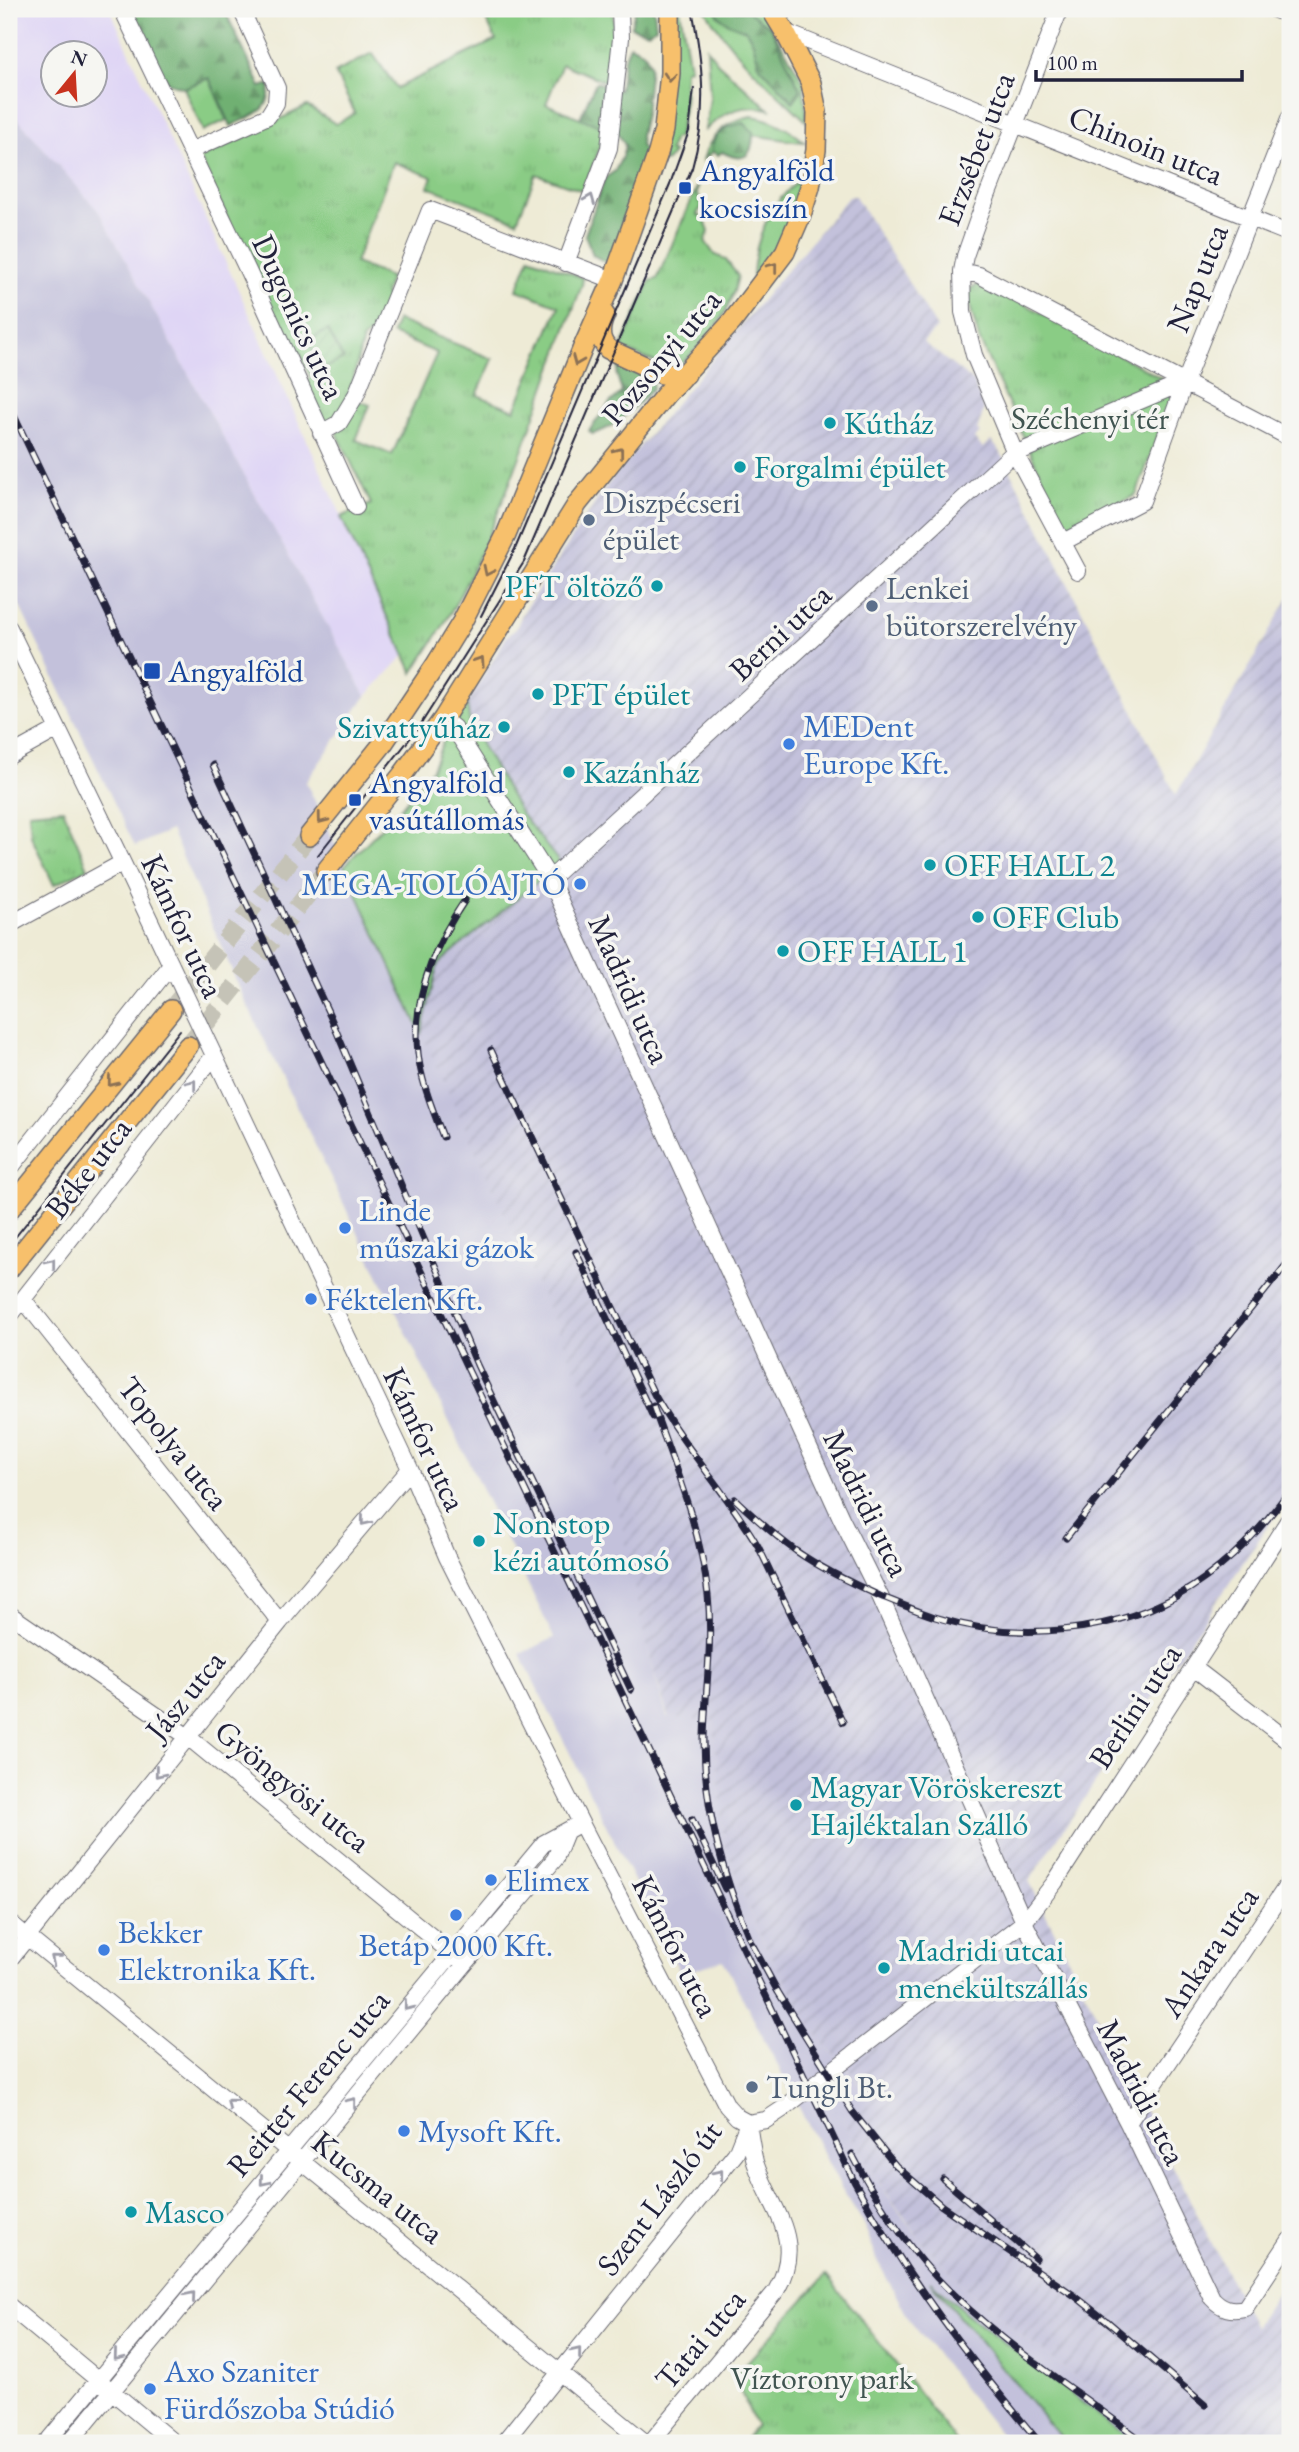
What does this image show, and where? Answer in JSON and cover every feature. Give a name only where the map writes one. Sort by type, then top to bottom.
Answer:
[{"type":"main road","name":"Pozsonyi utca","points":[[309,836],[382,745],[435,666],[462,622],[506,535],[613,280],[654,166],[664,131],[670,73],[670,9]]},
{"type":"main road","name":"Pozsonyi utca","points":[[443,719],[578,503],[666,394],[732,321],[785,252],[810,187],[817,112],[811,83],[786,32],[771,9]]},
{"type":"main road","points":[[613,280],[611,300],[600,330],[604,345],[615,353],[662,374],[685,374]]},
{"type":"main road","points":[[327,871],[443,719]]},
{"type":"main road","name":"Béke utca","points":[[9,1210],[171,1010]]},
{"type":"main road","name":"Béke utca","points":[[9,1269],[188,1046]]},
{"type":"street","name":"Dugonics utca","points":[[122,9],[356,507]]},
{"type":"street","points":[[190,151],[268,116],[276,103],[277,88],[241,9]]},
{"type":"street","points":[[566,263],[609,148],[621,38],[620,9]]},
{"type":"street","name":"Erzsébet utca","points":[[962,271],[965,256],[1060,9]]},
{"type":"street","points":[[1273,9],[1290,16]]},
{"type":"street","name":"Chinoin utca","points":[[786,32],[1290,234]]},
{"type":"street","name":"Nap utca","points":[[1185,382],[1290,117]]},
{"type":"street","points":[[321,433],[339,423],[356,395],[430,210],[613,280]]},
{"type":"street","points":[[1078,571],[1015,453],[970,342],[963,312],[962,271],[979,275],[1290,438]]},
{"type":"street","points":[[1015,453],[1185,382]]},
{"type":"street","points":[[1063,542],[1142,501],[1185,382]]},
{"type":"street","name":"Berni utca","points":[[550,879],[1015,453]]},
{"type":"street","name":"Kámfor utca","points":[[9,628],[410,1469],[447,1557],[727,2106],[737,2117],[748,2123]]},
{"type":"street","name":"Madridi utca","points":[[443,719],[452,725],[550,879],[841,1518],[880,1595],[1024,1922],[1128,2123],[1212,2298],[1220,2307],[1235,2310],[1245,2308],[1290,2241]]},
{"type":"street","points":[[9,756],[58,729]]},
{"type":"street","points":[[9,925],[122,863]]},
{"type":"street","name":"Béke utca","points":[[9,1170],[171,965]]},
{"type":"street","name":"Béke utca","points":[[9,1317],[213,1057]]},
{"type":"street","name":"Topolya utca","points":[[23,1299],[280,1622]]},
{"type":"street","name":"Jász utca","points":[[9,1960],[280,1622],[410,1469]]},
{"type":"street","name":"Berlini utca","points":[[1024,1922],[1055,1882],[1290,1518]]},
{"type":"street","name":"Gyöngyösi utca","points":[[9,1614],[188,1737],[458,1959]]},
{"type":"street","points":[[1194,1668],[1290,1742]]},
{"type":"street","name":"Reitter Ferenc utca","points":[[47,2443],[289,2150],[458,1959],[555,1859],[566,1832],[581,1823]]},
{"type":"street","name":"Ankara utca","points":[[1128,2123],[1290,1881]]},
{"type":"street","name":"Kucsma utca","points":[[9,1922],[648,2443]]},
{"type":"street","name":"Szent László út","points":[[503,2443],[736,2153],[748,2123],[766,2120],[784,2108],[1024,1922]]},
{"type":"street","name":"Reitter Ferenc utca","points":[[69,2443],[303,2161],[458,1959]]},
{"type":"street","name":"Tatai utca","points":[[648,2443],[776,2291],[788,2267],[789,2242],[755,2161],[748,2123]]},
{"type":"street","points":[[9,2306],[174,2443]]},
{"type":"shaded area","points":[[9,9],[110,9],[405,655],[366,696],[99,212],[9,109]]},
{"type":"shaded area","points":[[9,109],[99,212],[366,696],[306,782],[585,1389],[609,1461],[646,1645],[667,1717],[713,1721],[724,1842],[756,1928],[796,2003],[821,2040],[872,2097],[842,2118],[868,2167],[903,2217],[922,2242],[967,2289],[1018,2333],[1162,2443],[1135,2443],[967,2314],[934,2285],[1065,2443],[1007,2443],[910,2321],[878,2262],[863,2222],[840,2186],[723,1960],[681,1974],[520,1654],[554,1638],[242,994],[171,830],[135,846],[9,584]]},
{"type":"shaded area","points":[[849,196],[855,196],[937,328],[923,342],[973,381],[984,409],[977,431],[980,433],[974,439],[983,448],[991,441],[1000,451],[1176,795],[1290,595],[1290,1493],[1029,1881],[1254,2327],[1290,2275],[1290,2430],[1269,2443],[1162,2443],[1018,2333],[967,2289],[922,2242],[868,2167],[842,2118],[872,2096],[821,2040],[796,2003],[756,1928],[724,1842],[713,1722],[668,1717],[646,1645],[421,1033],[438,965],[560,863],[520,812],[470,725],[467,704],[507,636],[516,629],[522,614],[605,488]]},
{"type":"green space","points":[[122,9],[224,9],[261,87],[270,84],[268,101],[260,111],[231,126],[209,78],[184,88],[154,78]]},
{"type":"green space","points":[[481,9],[612,9],[615,33],[611,84],[562,64],[546,104],[607,129],[583,191],[536,174],[517,221],[428,187],[432,177],[394,162],[355,263],[390,277],[385,295],[390,297],[377,329],[363,339],[350,392],[339,417],[323,424],[302,383],[311,378],[298,350],[288,354],[200,158],[307,106],[336,124],[355,113],[335,73],[372,53],[397,88],[496,40]]},
{"type":"green space","points":[[635,9],[654,9],[656,27],[648,32],[631,27]]},
{"type":"green space","points":[[675,9],[680,9],[690,68],[685,69],[684,109],[678,138],[674,138],[669,151],[673,153],[667,161],[661,162]]},
{"type":"green space","points":[[705,9],[761,9],[803,81],[807,122],[739,55]]},
{"type":"green space","points":[[715,9],[745,9],[771,28],[801,91],[793,102],[759,65],[753,42],[746,30],[723,20]]},
{"type":"green space","points":[[630,45],[646,55],[650,65],[640,136],[641,146],[648,155],[613,262],[607,263],[593,255],[585,235],[605,178],[615,171],[625,145],[618,134],[580,118],[596,82],[619,91],[624,59]]},
{"type":"green space","points":[[707,48],[718,63],[769,109],[750,107],[734,110],[705,130],[710,98]]},
{"type":"green space","points":[[209,78],[227,120],[203,131],[184,88]]},
{"type":"green space","points":[[751,116],[780,125],[805,142],[741,136],[730,140],[703,160],[710,143],[720,130]]},
{"type":"green space","points":[[744,123],[753,132],[751,147],[746,156],[730,156],[722,152],[718,155],[711,151],[718,134]]},
{"type":"green space","points":[[801,179],[801,190],[792,216],[755,277],[754,261],[766,222],[781,198]]},
{"type":"green space","points":[[698,185],[697,194],[703,205],[697,214],[705,220],[709,232],[705,241],[714,254],[726,260],[738,276],[729,304],[716,326],[678,367],[668,367],[621,349],[650,281],[657,279]]},
{"type":"green space","points":[[530,257],[583,278],[582,285],[506,494],[450,614],[413,673],[341,517],[371,504],[336,431],[359,401],[370,405],[356,440],[392,455],[437,353],[392,334],[397,320],[493,359],[477,395],[515,410],[559,306],[517,290]]},
{"type":"green space","name":"Széchenyi tér","points":[[990,285],[1176,386],[1136,495],[1066,530],[979,339],[969,302],[970,288]]},
{"type":"green space","points":[[328,330],[343,359],[323,369],[308,341]]},
{"type":"green space","points":[[619,365],[651,373],[653,388],[617,422],[592,434],[589,431],[622,392],[617,375]]},
{"type":"green space","points":[[467,704],[470,725],[520,812],[560,863],[438,964],[421,1033],[344,866],[398,811],[432,769],[443,742]]},
{"type":"green space","points":[[63,809],[88,868],[54,885],[31,836],[29,812]]},
{"type":"green space","name":"Víztorony park","points":[[826,2275],[958,2443],[742,2443],[756,2426],[734,2377]]},
{"type":"green space","points":[[930,2281],[967,2314],[1135,2443],[1065,2443]]},
{"type":"tunnel","points":[[171,1010],[309,836]]},
{"type":"tunnel","points":[[188,1046],[326,871]]},
{"type":"tram line","points":[[318,855],[419,727],[524,562],[692,168],[702,108],[699,49],[692,9]]},
{"type":"tram line","points":[[481,616],[515,549],[670,184],[689,131],[694,88]]},
{"type":"tram line","points":[[9,1245],[180,1030]]},
{"type":"railway","points":[[9,405],[854,2181],[917,2285],[988,2380],[1040,2443]]},
{"type":"railway","points":[[213,765],[330,1016],[477,1365],[631,1690]]},
{"type":"railway","points":[[443,1137],[422,1075],[417,1032],[422,992],[428,972],[444,935],[465,900]]},
{"type":"railway","points":[[491,1050],[654,1394],[758,1546],[843,1722]]},
{"type":"railway","points":[[576,1252],[653,1417]]},
{"type":"railway","points":[[1066,1538],[1290,1260]]},
{"type":"railway","points":[[653,1406],[686,1499],[705,1571],[710,1631],[704,1739],[707,1791],[711,1817],[731,1892],[750,1940]]},
{"type":"railway","points":[[735,1499],[796,1551],[880,1596],[928,1615],[967,1625],[1033,1631],[1100,1624],[1163,1603],[1207,1577],[1233,1555],[1257,1531],[1290,1490]]},
{"type":"railway","points":[[692,1819],[725,1889]]},
{"type":"railway","points":[[752,1944],[778,1992],[852,2111],[896,2166],[942,2206],[1075,2296],[1114,2327]]},
{"type":"railway","points":[[852,2154],[901,2233],[936,2277],[960,2301],[1010,2344],[1145,2443]]},
{"type":"railway","points":[[943,2179],[1036,2259]]},
{"type":"railway","points":[[1107,2321],[1205,2405]]},
{"type":"place","name":"Angyalföld kocsiszín","points":[[685,188]]},
{"type":"place","name":"Kútház","points":[[830,423]]},
{"type":"place","name":"Forgalmi épület","points":[[740,467]]},
{"type":"place","name":"Diszpécseri épület","points":[[589,520]]},
{"type":"place","name":"PFT öltöző","points":[[657,586]]},
{"type":"place","name":"Lenkei bütorszerelvény","points":[[872,606]]},
{"type":"place","name":"Angyalföld","points":[[152,671]]},
{"type":"place","name":"PFT épület","points":[[538,694]]},
{"type":"place","name":"Szivattyűház","points":[[504,727]]},
{"type":"place","name":"MEDent Europe Kft.","points":[[789,744]]},
{"type":"place","name":"Kazánház","points":[[569,772]]},
{"type":"place","name":"Angyalföld vasútállomás","points":[[355,800]]},
{"type":"place","name":"OFF HALL 2","points":[[930,865]]},
{"type":"place","name":"MEGA-TOLÓAJTÓ","points":[[580,884]]},
{"type":"place","name":"OFF Club","points":[[978,917]]},
{"type":"place","name":"OFF HALL 1","points":[[783,951]]},
{"type":"place","name":"Linde műszaki gázok","points":[[345,1228]]},
{"type":"place","name":"Féktelen Kft.","points":[[311,1299]]},
{"type":"place","name":"Non stop kézi autómosó","points":[[479,1541]]},
{"type":"place","name":"Magyar Vöröskereszt Hajléktalan Szálló","points":[[796,1805]]},
{"type":"place","name":"Elimex","points":[[491,1880]]},
{"type":"place","name":"Betáp 2000 Kft.","points":[[456,1915]]},
{"type":"place","name":"Bekker Elektronika Kft.","points":[[104,1950]]},
{"type":"place","name":"Madridi utcai menekültszállás","points":[[884,1968]]},
{"type":"place","name":"Tungli Bt.","points":[[752,2087]]},
{"type":"place","name":"Mysoft Kft.","points":[[404,2131]]},
{"type":"place","name":"Masco","points":[[131,2212]]},
{"type":"place","name":"Axo Szaniter Fürdőszoba Stúdió","points":[[150,2389]]}]
